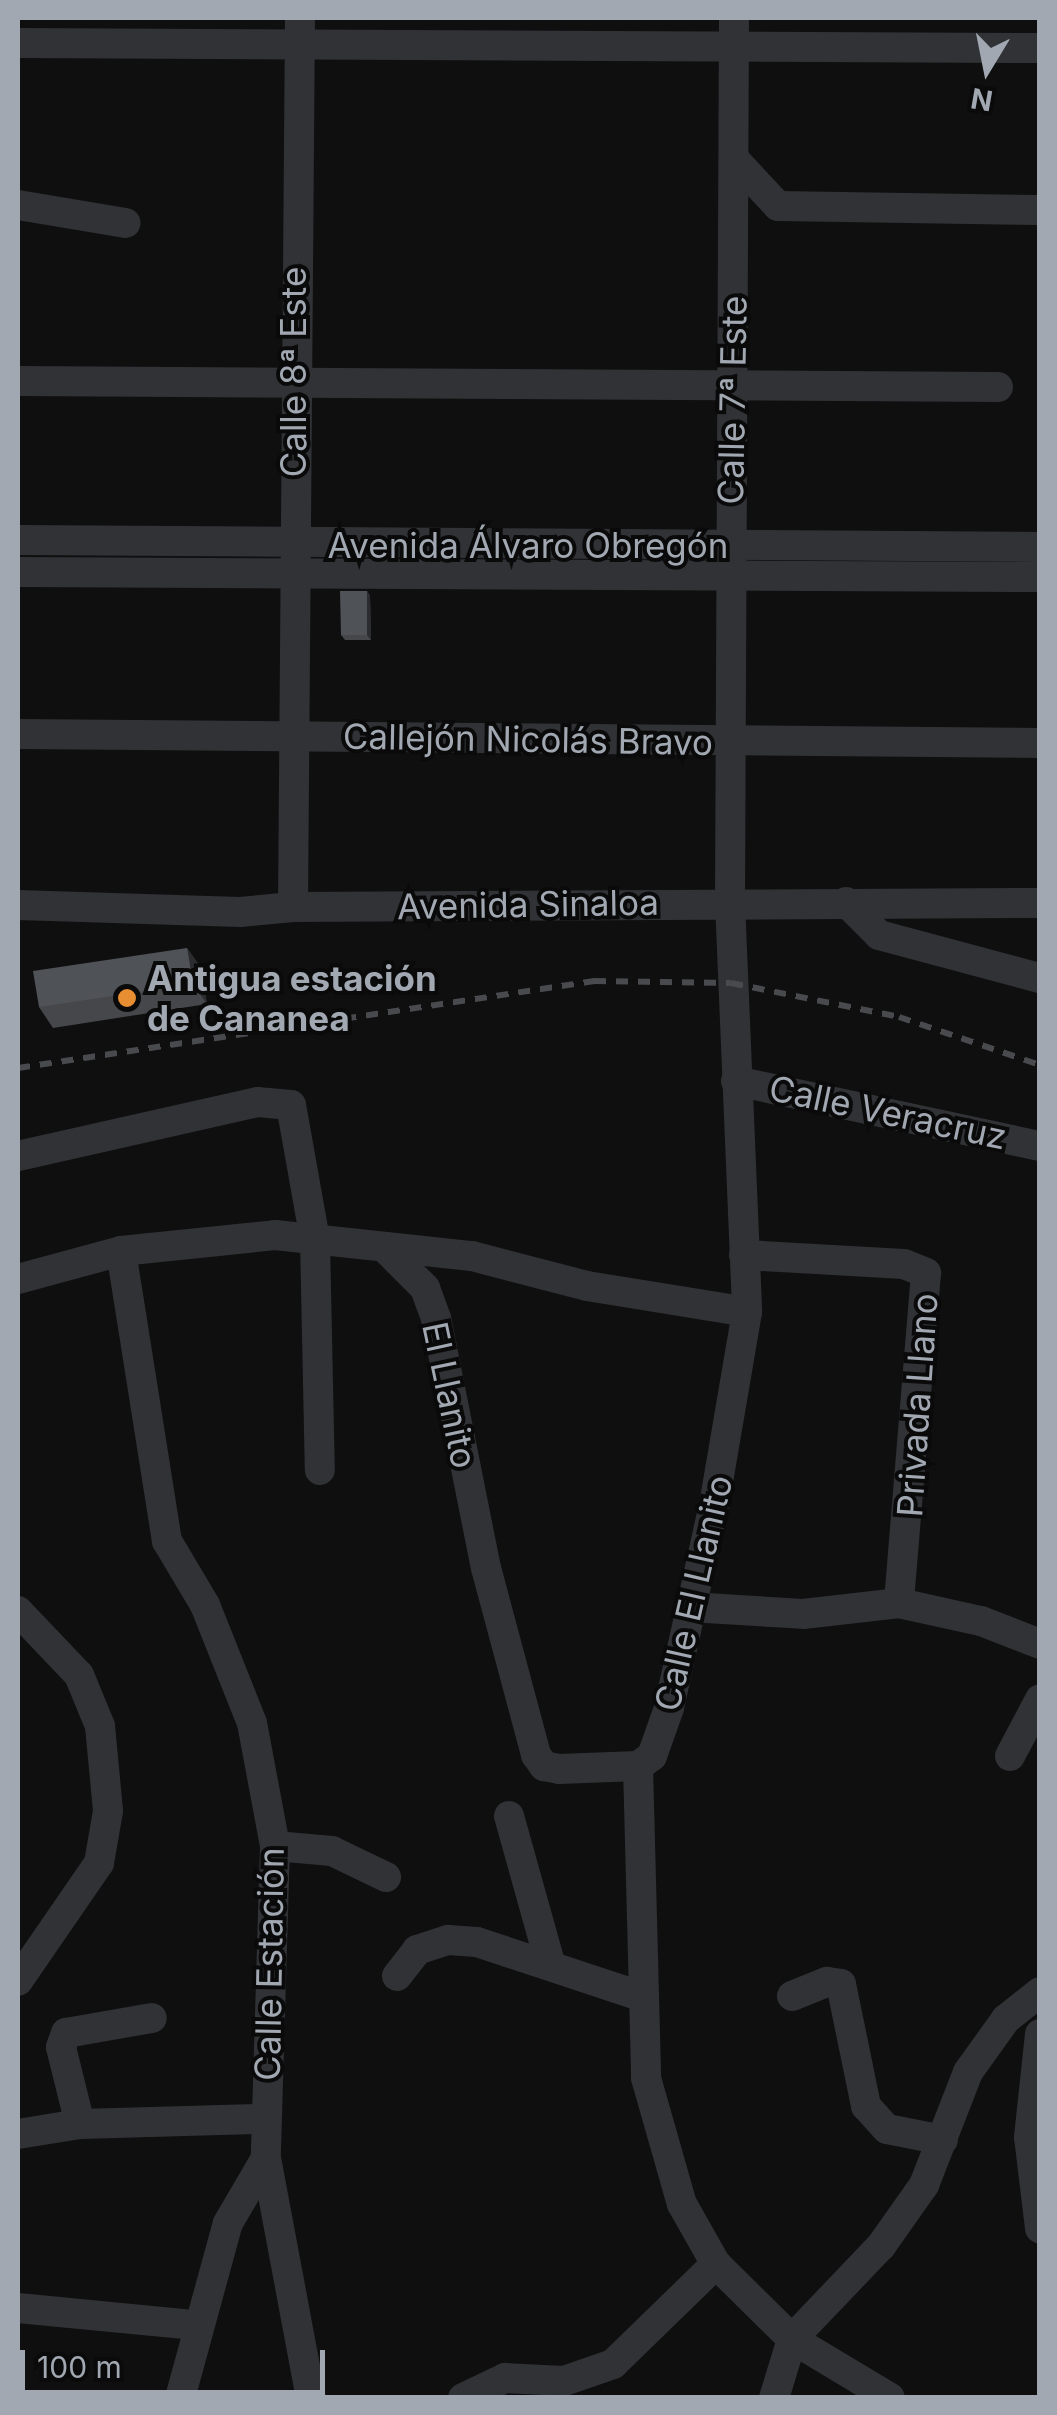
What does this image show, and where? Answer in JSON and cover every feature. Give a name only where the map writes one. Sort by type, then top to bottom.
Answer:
[{"type":"street","points":[[18,43],[300,30],[734,31],[1040,48]]},
{"type":"street","name":"Calle 8ª Este","points":[[294,906],[293,385],[300,30]]},
{"type":"street","name":"Calle 7ª Este","points":[[730,902],[730,558],[736,382],[734,31]]},
{"type":"street","points":[[734,158],[778,206]]},
{"type":"street","points":[[18,206],[126,223]]},
{"type":"street","points":[[733,251],[744,232],[778,206],[1040,210]]},
{"type":"street","points":[[18,381],[293,385],[736,382],[998,387]]},
{"type":"street","name":"Avenida Álvaro Obregón","points":[[18,540],[295,561]]},
{"type":"street","name":"Avenida Álvaro Obregón","points":[[18,572],[295,561],[730,558],[1020,567],[1040,546]]},
{"type":"street","name":"Callejón Nicolás Bravo","points":[[18,734],[1040,743]]},
{"type":"street","name":"Calle El Llanito","points":[[638,1766],[660,1738],[748,1312],[730,902]]},
{"type":"street","points":[[846,902],[880,935],[1040,978]]},
{"type":"street","name":"Avenida Sinaloa","points":[[18,905],[240,912],[294,906],[1040,903]]},
{"type":"street","name":"Calle Veracruz","points":[[736,1080],[1040,1146]]},
{"type":"street","points":[[18,1156],[256,1102],[291,1105],[315,1240],[320,1470]]},
{"type":"street","points":[[18,1279],[121,1252],[275,1235],[472,1256],[587,1286],[748,1312]]},
{"type":"street","name":"El Llanito","points":[[386,1249],[425,1288],[436,1318],[494,1606],[536,1755],[544,1766],[559,1769],[638,1766]]},
{"type":"street","name":"Calle Estación","points":[[121,1252],[167,1541],[205,1605],[252,1724],[275,1846],[264,2119],[266,2158],[311,2398]]},
{"type":"street","name":"Privada Llano","points":[[744,1255],[904,1264],[926,1273],[898,1603]]},
{"type":"street","points":[[690,1607],[803,1614],[898,1603],[981,1621],[1040,1644]]},
{"type":"street","points":[[18,1611],[79,1676],[100,1726],[108,1811],[99,1863],[18,1981]]},
{"type":"street","points":[[1010,1756],[1040,1699]]},
{"type":"street","points":[[638,1766],[646,2078],[661,2146],[682,2204],[716,2264],[792,2339],[887,2396]]},
{"type":"street","points":[[509,1816],[550,1963]]},
{"type":"street","points":[[275,1846],[332,1851],[386,1876]]},
{"type":"street","points":[[398,1976],[417,1950],[448,1940],[477,1942],[550,1963],[642,1997]]},
{"type":"street","points":[[792,1996],[827,1982],[841,1984],[866,2106],[887,2129],[943,2140]]},
{"type":"street","points":[[774,2398],[792,2339],[880,2246],[924,2185],[968,2072],[1006,2019],[1040,1992]]},
{"type":"street","points":[[80,2124],[61,2047],[66,2033],[152,2018]]},
{"type":"street","points":[[1040,2034],[1029,2137],[1040,2228]]},
{"type":"street","points":[[18,2134],[80,2124],[264,2119]]},
{"type":"street","points":[[180,2398],[195,2325],[228,2224],[266,2158]]},
{"type":"street","points":[[464,2398],[506,2378],[564,2381],[613,2364],[716,2264]]},
{"type":"street","points":[[18,2308],[195,2325]]},
{"type":"building","points":[[340,591],[367,591],[367,635],[341,635]]},
{"type":"building","points":[[187,948],[193,984],[39,1007],[33,971]]},
{"type":"railway","points":[[18,1068],[594,981],[731,983],[899,1017],[1040,1065]]},
{"type":"place","name":"Antigua estación de Cananea","points":[[127,998]]}]
